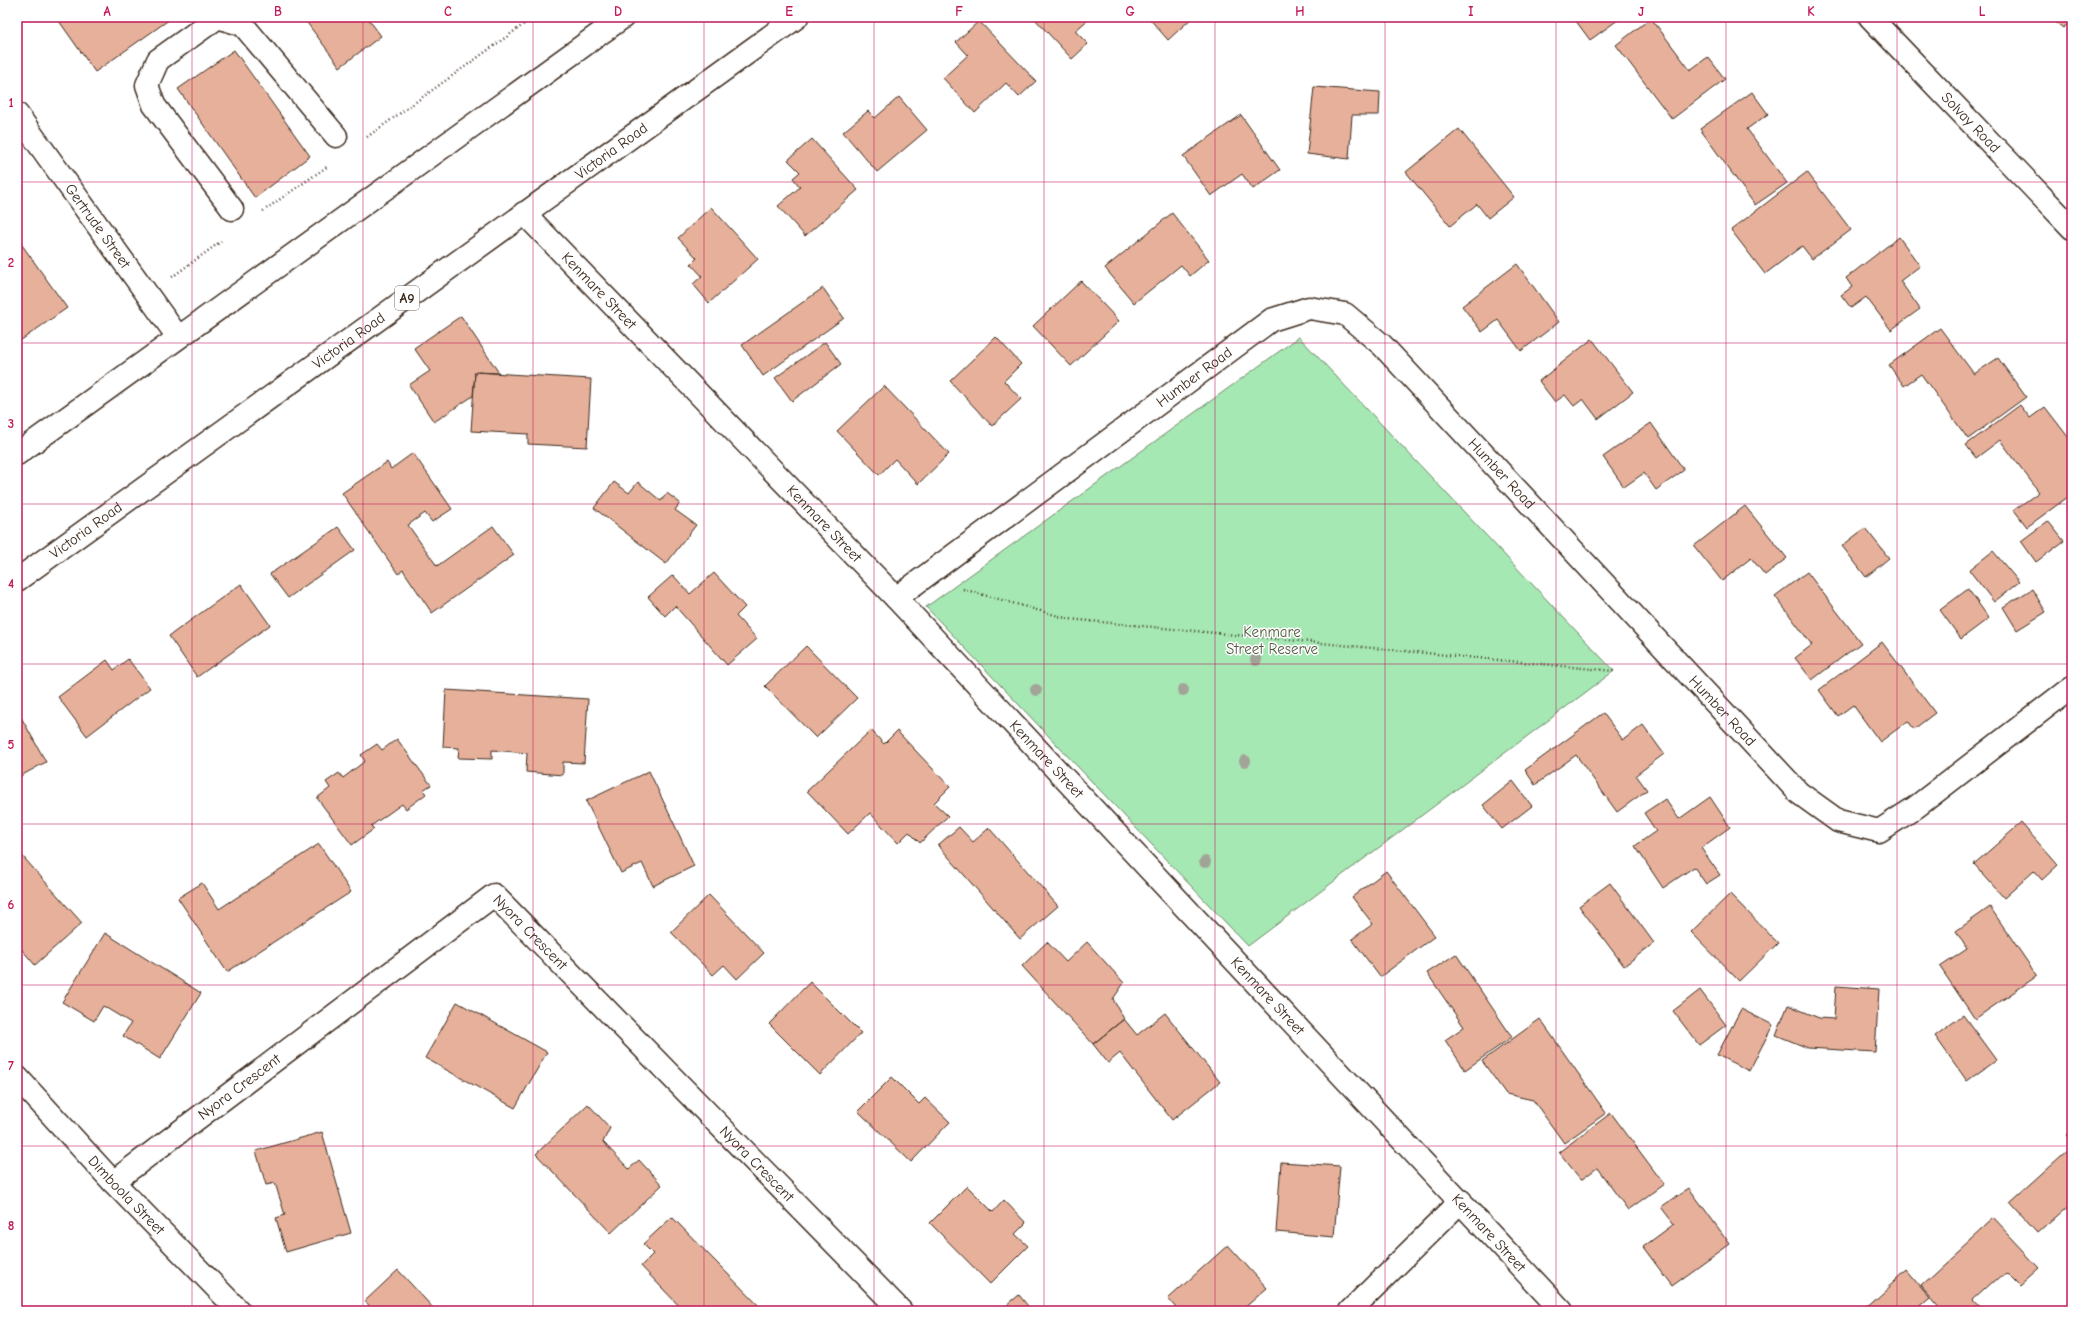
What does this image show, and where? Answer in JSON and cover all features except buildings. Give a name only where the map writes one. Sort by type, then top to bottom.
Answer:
[{"type":"main road","points":[[232,209],[154,105],[147,85],[158,60],[218,17],[242,25],[336,136]]},
{"type":"main road","points":[[17,454],[623,17]]},
{"type":"main road","name":"Victoria Road","points":[[17,580],[797,17]]},
{"type":"main road","name":"Solvay Road","points":[[1870,17],[2072,228]]},
{"type":"main road","name":"Gertrude Street","points":[[17,114],[178,337]]},
{"type":"main road","name":"Kenmare Street","points":[[524,214],[896,598],[1461,1201],[1562,1311]]},
{"type":"main road","name":"Humber Road","points":[[896,598],[1271,320],[1309,308],[1345,314],[1382,345],[1799,793],[1838,821],[1879,831],[1916,807],[2072,687]]},
{"type":"main road","name":"Nyora Crescent","points":[[113,1182],[494,895],[901,1311]]},
{"type":"main road","name":"Dimboola Street","points":[[17,1077],[113,1182],[239,1311]]},
{"type":"main road","points":[[1350,1311],[1461,1201]]},
{"type":"path","points":[[925,576],[1069,619],[1614,671]]},
{"type":"green space","name":"Kenmare Street Reserve","points":[[1299,337],[1614,671],[1248,946],[926,607]]}]
